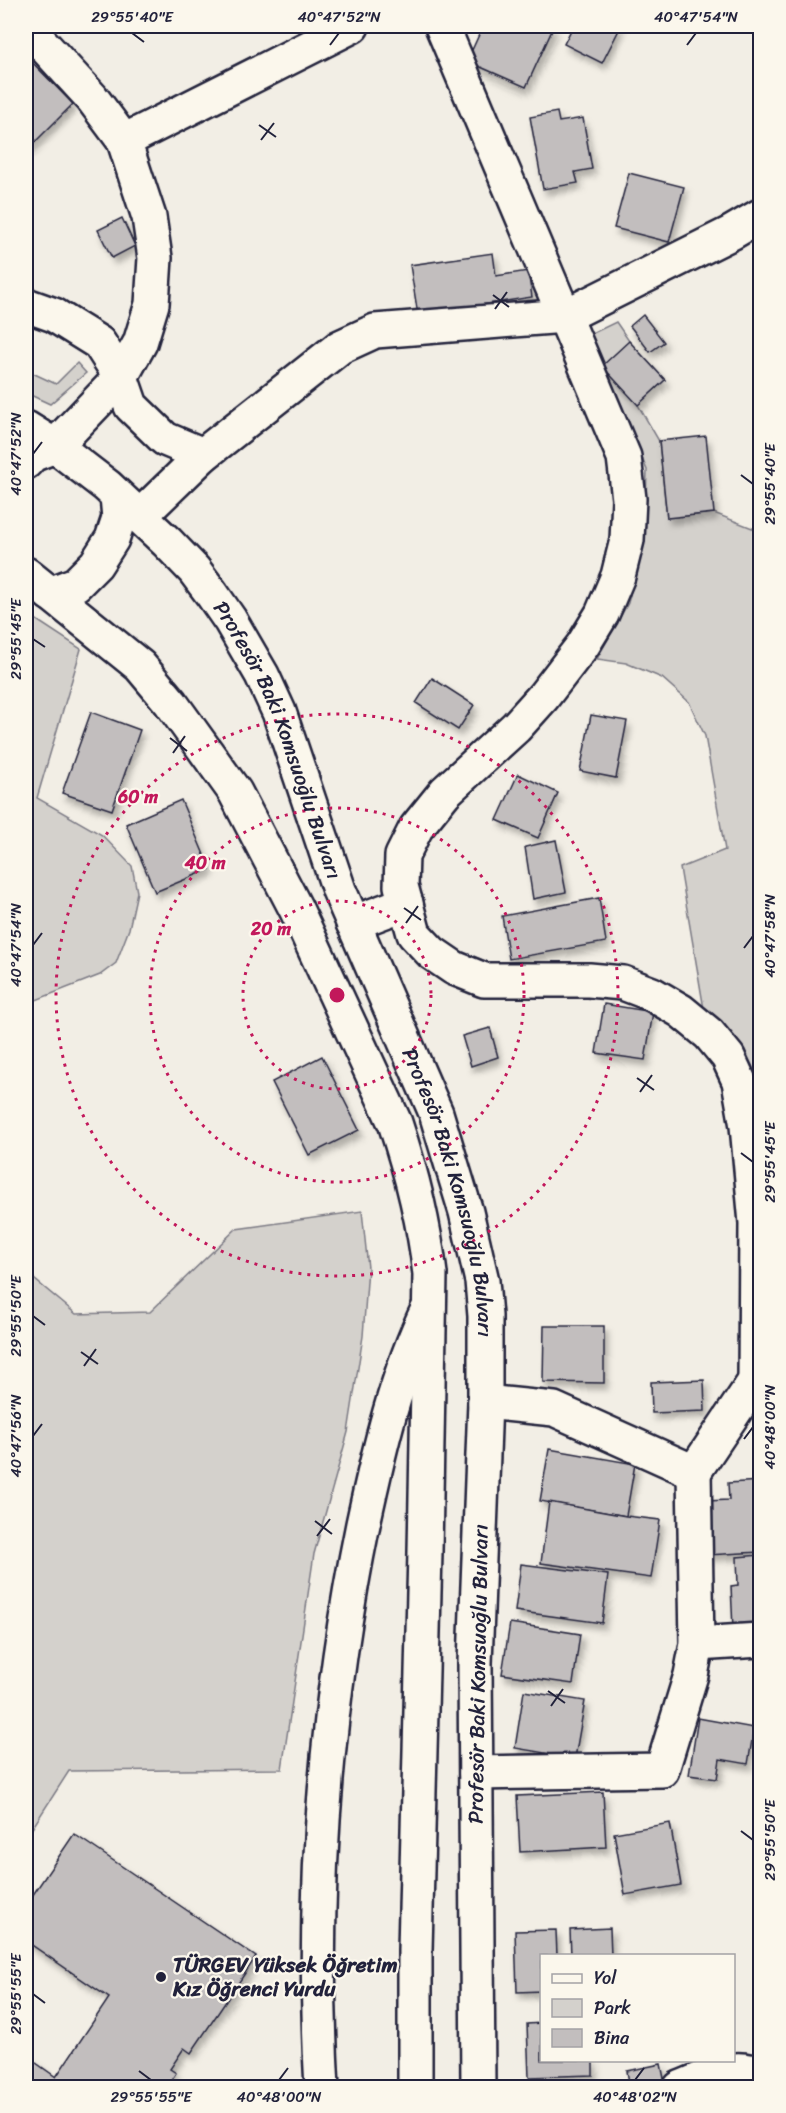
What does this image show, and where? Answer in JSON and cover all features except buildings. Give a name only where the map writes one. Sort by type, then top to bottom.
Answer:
[{"type":"street","points":[[26,26],[92,98],[124,141],[149,218],[155,258],[152,304],[140,343],[121,377],[55,446],[32,455],[26,462]]},
{"type":"street","points":[[124,141],[352,26]]},
{"type":"street","points":[[442,26],[624,457],[629,499],[627,540],[618,576],[603,614],[563,672],[516,727],[445,792],[416,828],[402,856],[401,886],[414,934],[432,953],[454,968],[484,980],[590,980],[623,983],[652,994],[681,1011],[709,1034],[728,1057],[739,1081],[747,1126],[756,1222],[758,1382],[694,1472],[697,1644],[692,1674],[662,1770],[476,1773]]},
{"type":"street","points":[[38,584],[76,584],[96,564],[112,539],[119,518],[129,506],[203,455],[340,347],[375,331],[565,316],[731,233],[760,216]]},
{"type":"street","points":[[26,305],[54,315],[99,343],[121,377],[131,406],[165,439],[203,455]]},
{"type":"street","name":"Profesör Baki Komsuoğlu Bulvarı","points":[[26,428],[55,446],[129,506],[194,570],[230,620],[262,675],[279,711],[339,890],[436,1113],[466,1212],[482,1281],[485,1316],[485,1402],[475,1662],[478,2088]]},
{"type":"street","name":"Profesör Baki Komsuoğlu Bulvarı","points":[[38,584],[140,666],[171,703],[235,792],[296,909],[395,1123],[402,1144],[426,1243],[430,1274],[415,1950],[415,2088]]},
{"type":"street","points":[[353,923],[406,903]]},
{"type":"street","points":[[322,2088],[318,2022],[318,1927],[323,1824],[338,1663],[351,1582],[375,1468],[417,1330],[429,1307]]},
{"type":"street","points":[[485,1402],[554,1409],[694,1472]]},
{"type":"street","points":[[697,1644],[760,1640]]},
{"type":"street","points":[[680,2088],[721,2072],[739,2069],[760,2075]]},
{"type":"green space","points":[[616,322],[629,341],[665,380],[638,405],[659,441],[667,518],[714,513],[760,531],[760,1171],[705,1015],[680,868],[725,850],[705,736],[689,702],[662,678],[626,663],[597,659],[628,603],[645,532],[647,470],[589,335]]},
{"type":"green space","points":[[77,363],[86,373],[50,404],[26,393],[26,370],[56,384]]},
{"type":"green space","points":[[26,613],[81,649],[37,798],[102,835],[132,866],[137,892],[129,929],[116,963],[100,975],[26,1004]]},
{"type":"green space","points":[[362,1211],[368,1268],[363,1336],[348,1432],[314,1554],[282,1769],[69,1771],[26,1838],[26,1253],[34,1279],[76,1314],[150,1312],[236,1229]]},
{"type":"place","name":"TÜRGEV Yüksek Öğretim Kız Öğrenci Yurdu","points":[[161,1977]]}]
